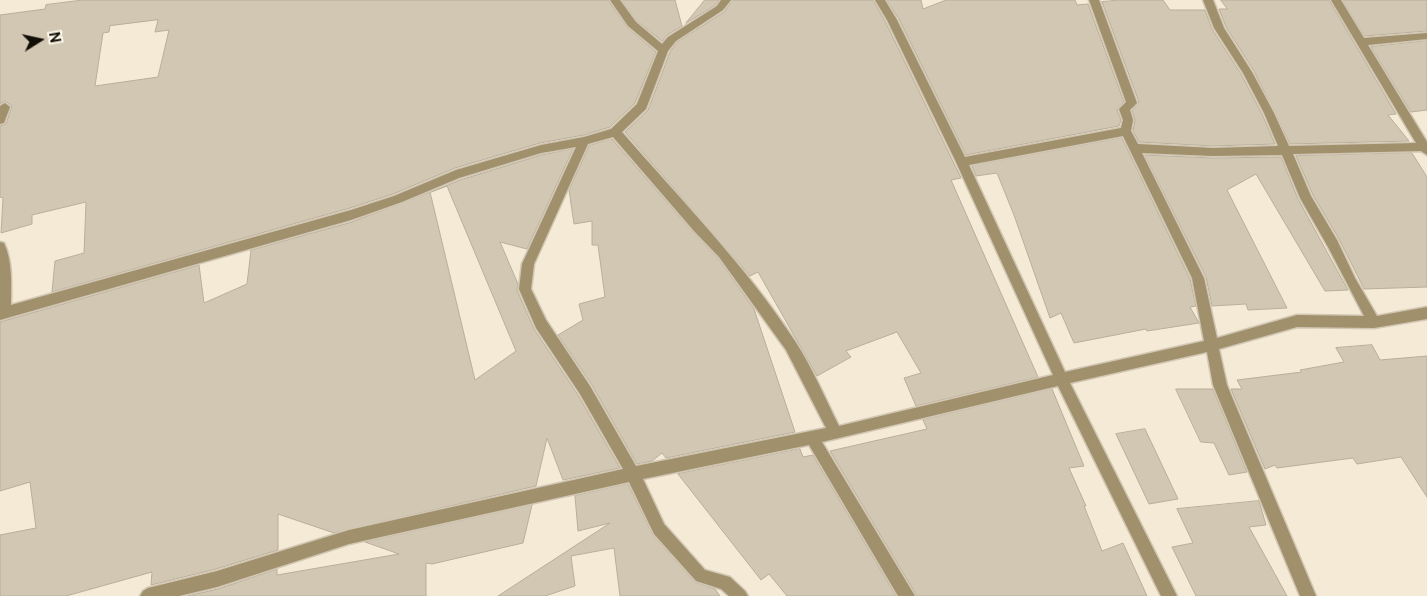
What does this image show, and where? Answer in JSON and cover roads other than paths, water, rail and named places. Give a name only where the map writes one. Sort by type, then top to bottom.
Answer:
[{"type":"street","points":[[614,0],[632,24],[663,50]]},
{"type":"street","points":[[0,247],[4,265],[2,313],[351,214],[398,199],[456,174],[541,149],[584,141],[615,132],[642,106],[663,50],[672,39],[720,8],[726,0]]},
{"type":"street","points":[[880,0],[892,20],[962,162],[1061,379],[1169,596]]},
{"type":"street","points":[[1094,0],[1132,103],[1124,109],[1128,120],[1126,132],[1198,278],[1220,386],[1308,596]]},
{"type":"street","points":[[1208,0],[1219,28],[1247,72],[1287,151],[1306,198],[1333,244],[1351,282],[1374,322]]},
{"type":"street","points":[[1336,0],[1426,148]]},
{"type":"street","points":[[1361,42],[1427,36]]},
{"type":"street","points":[[0,120],[5,107]]},
{"type":"street","points":[[615,132],[698,228],[723,253],[791,346],[836,433]]},
{"type":"street","points":[[962,162],[1126,132]]},
{"type":"street","points":[[584,141],[528,264],[525,289],[541,324],[585,390],[633,474],[659,529],[701,576],[725,582],[740,596]]},
{"type":"street","points":[[1133,148],[1213,152],[1426,148]]},
{"type":"street","points":[[155,595],[217,580],[349,537],[633,474],[836,433],[1212,345],[1297,321],[1374,322],[1427,313]]},
{"type":"street","points":[[812,438],[907,596]]}]
